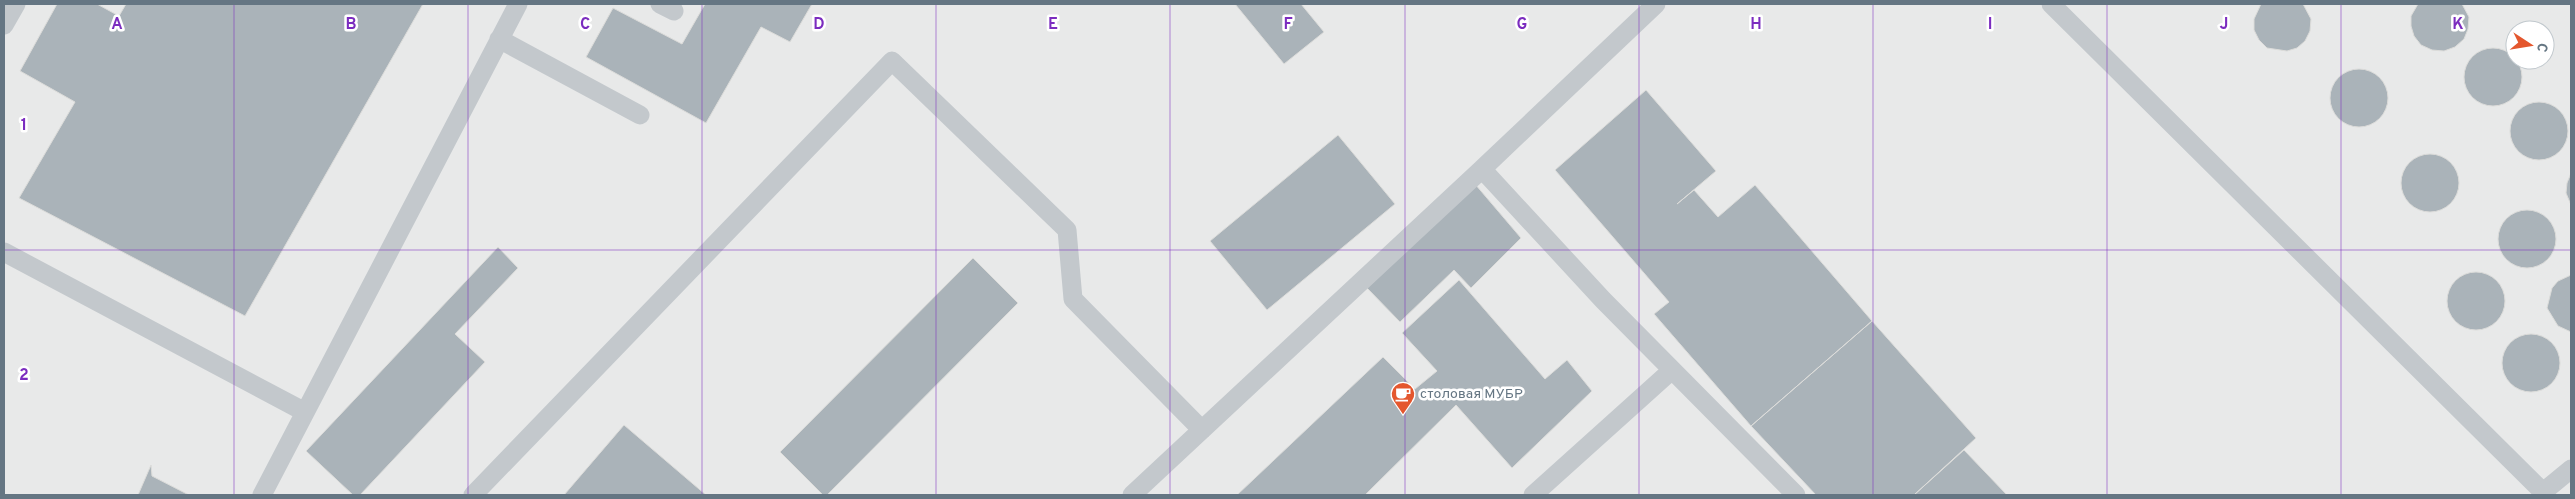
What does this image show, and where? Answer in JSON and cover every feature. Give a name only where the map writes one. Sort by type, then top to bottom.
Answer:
[{"type":"lane","points":[[4,26],[16,4]]},
{"type":"lane","points":[[262,495],[518,4]]},
{"type":"lane","points":[[1132,495],[1656,4]]},
{"type":"lane","points":[[2051,4],[2543,492],[2571,469]]},
{"type":"lane","points":[[499,39],[640,115]]},
{"type":"lane","points":[[473,495],[892,61],[1067,230],[1073,299],[1202,430]]},
{"type":"lane","points":[[1482,169],[1603,300],[1796,495]]},
{"type":"lane","points":[[4,252],[305,412]]},
{"type":"lane","points":[[1534,495],[1672,370]]},
{"type":"shaded area","points":[[4,4],[2571,4],[2571,495],[4,495]]},
{"type":"building","points":[[57,4],[97,4],[119,16],[126,4],[423,4],[245,316],[19,198],[75,102],[20,71]]},
{"type":"building","points":[[705,4],[812,4],[790,42],[761,27],[706,123],[586,57],[613,8],[682,44]]},
{"type":"building","points":[[1235,4],[1301,4],[1324,32],[1284,64]]},
{"type":"building","points":[[2261,4],[2303,4],[2311,19],[2310,31],[2305,41],[2297,48],[2287,51],[2267,48],[2259,40],[2254,30],[2254,19]]},
{"type":"building","points":[[2418,4],[2462,4],[2469,17],[2468,29],[2464,39],[2455,47],[2444,51],[2432,50],[2421,45],[2414,36],[2411,26],[2411,16]]},
{"type":"building","points":[[2493,48],[2504,50],[2505,70],[2521,71],[2520,88],[2504,104],[2493,106],[2482,104],[2466,88],[2464,77],[2466,66],[2482,50]]},
{"type":"building","points":[[2359,69],[2370,71],[2383,82],[2388,98],[2386,109],[2375,122],[2359,127],[2348,125],[2335,114],[2330,98],[2332,87],[2343,74]]},
{"type":"building","points":[[1646,90],[1716,171],[1677,204],[1694,190],[1718,217],[1755,185],[1872,321],[1751,426],[1654,314],[1669,302],[1555,170]]},
{"type":"building","points":[[2539,102],[2550,104],[2563,115],[2568,131],[2566,142],[2555,155],[2539,160],[2528,158],[2515,147],[2510,131],[2512,120],[2523,107]]},
{"type":"building","points":[[1338,135],[1395,204],[1267,310],[1210,241]]},
{"type":"building","points":[[2430,154],[2441,156],[2454,167],[2459,183],[2457,194],[2446,207],[2430,212],[2419,210],[2406,199],[2401,183],[2403,172],[2414,159]]},
{"type":"building","points":[[2571,173],[2571,205],[2566,193]]},
{"type":"building","points":[[1475,184],[1521,238],[1471,288],[1454,270],[1400,322],[1367,288]]},
{"type":"building","points":[[2527,210],[2538,212],[2551,223],[2556,239],[2554,250],[2543,263],[2527,268],[2516,266],[2503,255],[2498,239],[2500,228],[2511,215]]},
{"type":"building","points":[[498,247],[518,268],[455,334],[485,362],[360,495],[353,495],[306,451]]},
{"type":"building","points":[[973,258],[1018,303],[827,495],[823,495],[780,452]]},
{"type":"building","points":[[2476,272],[2487,274],[2500,285],[2505,301],[2503,312],[2492,325],[2476,330],[2465,328],[2452,317],[2447,301],[2449,290],[2460,277]]},
{"type":"building","points":[[2571,275],[2571,332],[2558,326],[2547,308],[2552,288],[2558,281]]},
{"type":"building","points":[[1459,280],[1545,379],[1567,360],[1592,391],[1512,468],[1456,405],[1365,495],[1237,495],[1383,357],[1415,389],[1437,371],[1402,333]]},
{"type":"building","points":[[1872,321],[1976,438],[1914,495],[1816,495],[1751,426]]},
{"type":"building","points":[[2531,334],[2542,336],[2555,347],[2560,363],[2558,374],[2547,387],[2531,392],[2520,390],[2507,379],[2502,363],[2504,352],[2515,339]]},
{"type":"building","points":[[624,425],[706,495],[564,495]]},
{"type":"building","points":[[1964,450],[2007,495],[1914,495]]},
{"type":"building","points":[[151,465],[152,476],[189,495],[138,495]]},
{"type":"place","name":"столовая МУБР","points":[[1403,415]]}]
